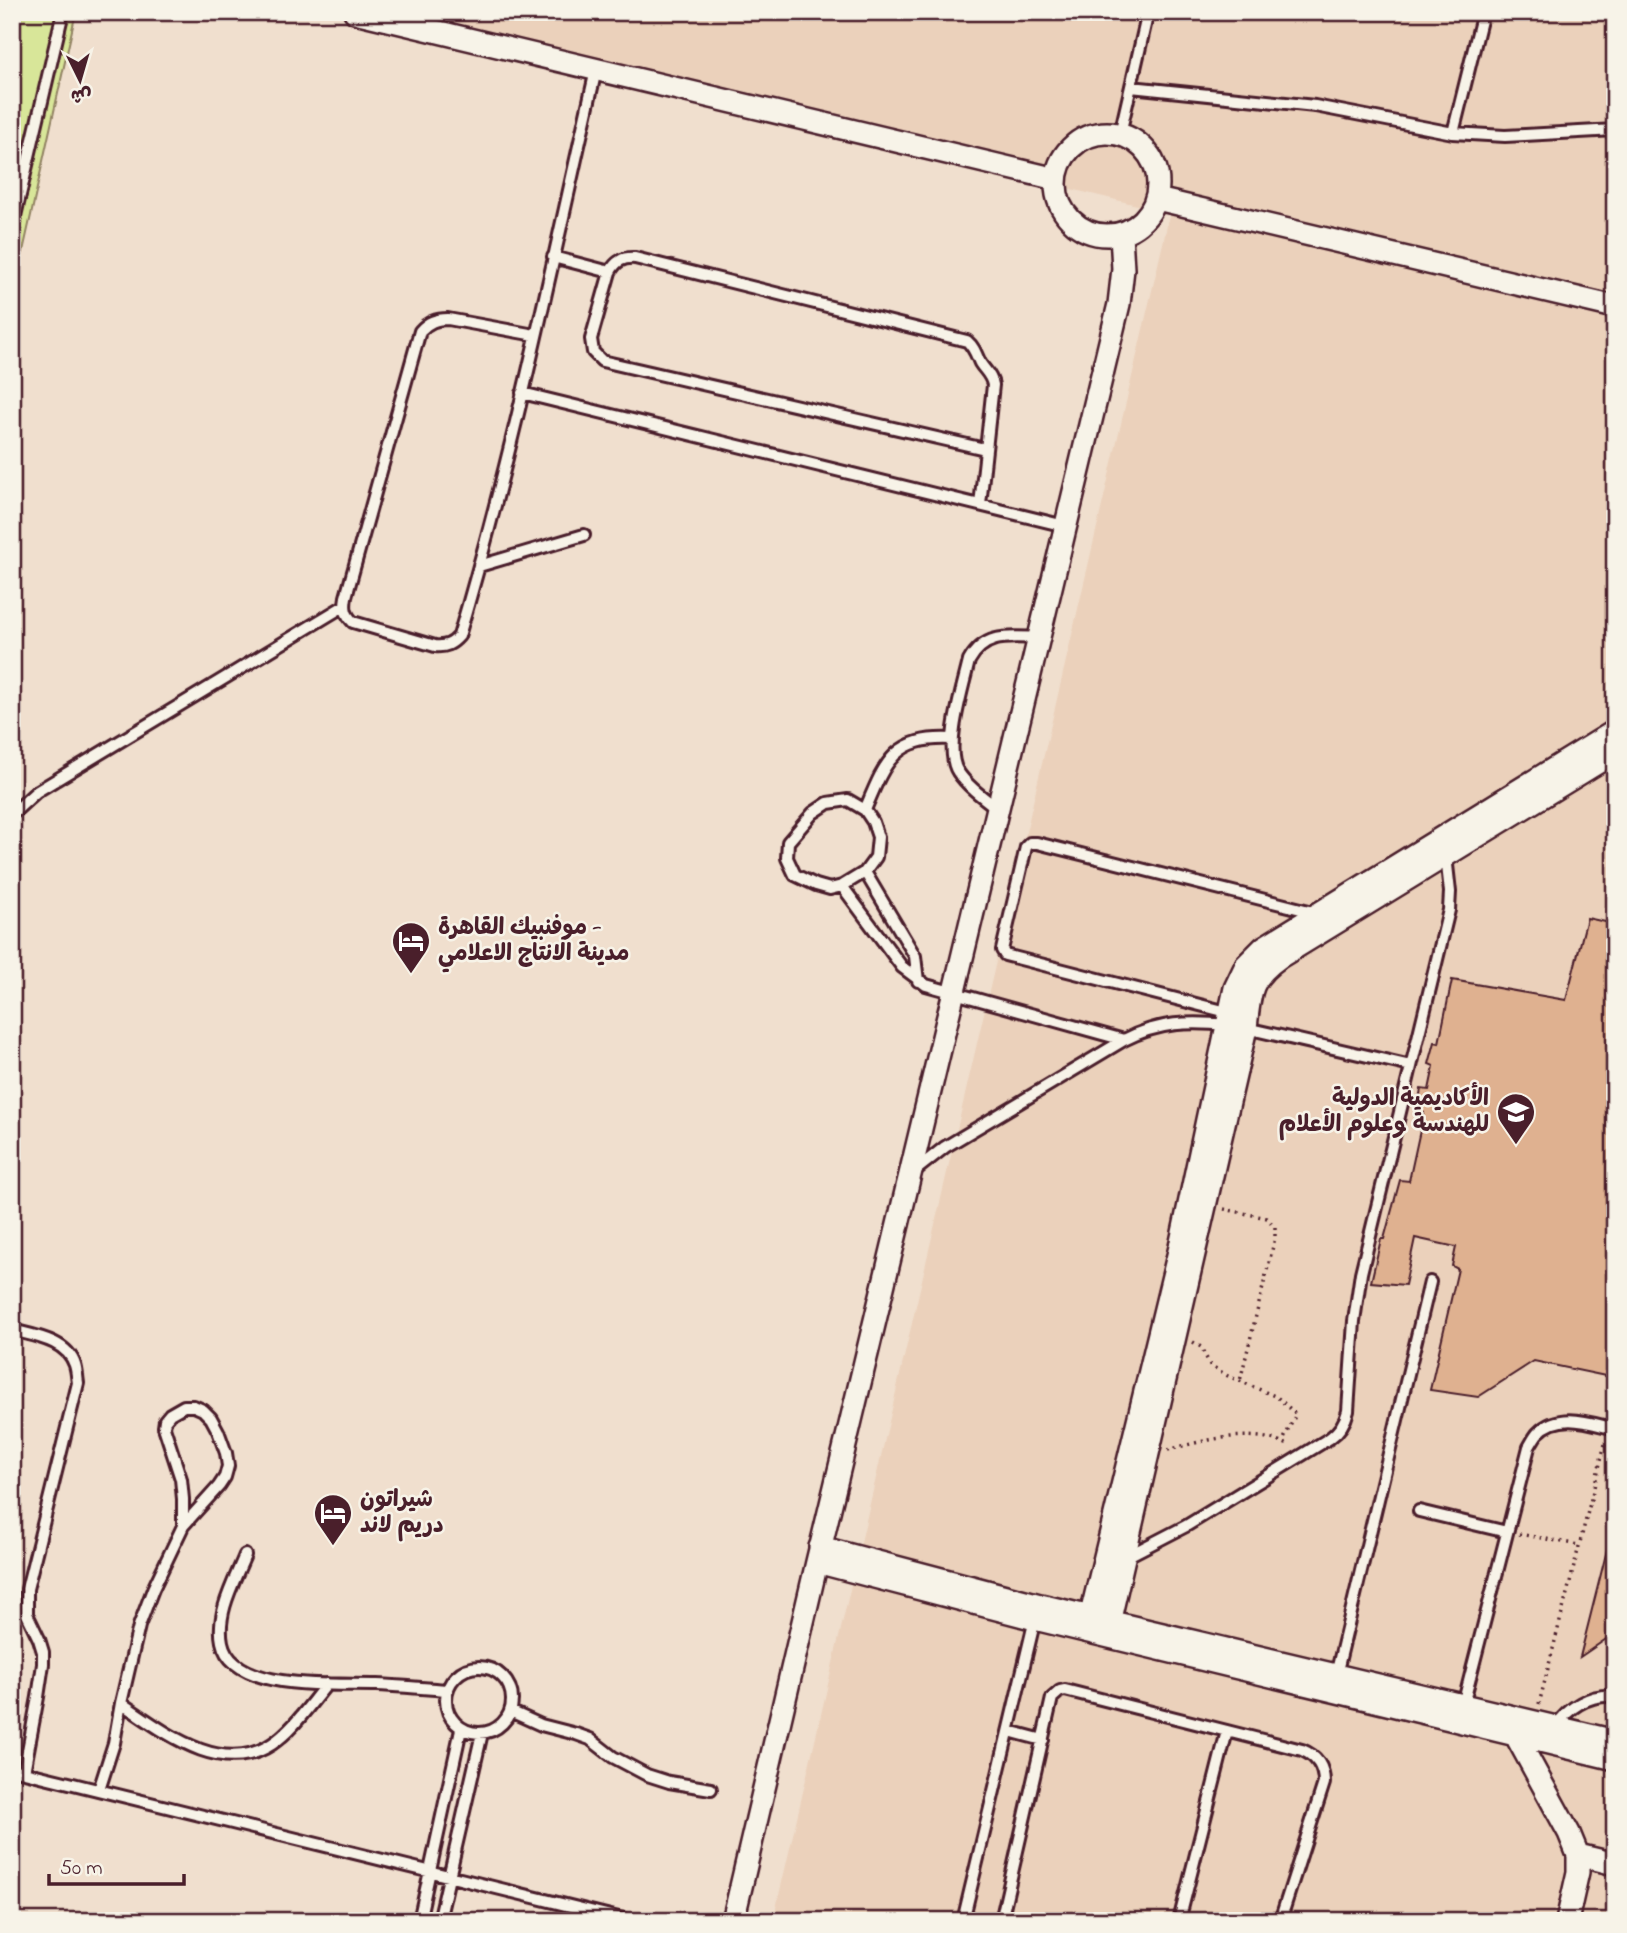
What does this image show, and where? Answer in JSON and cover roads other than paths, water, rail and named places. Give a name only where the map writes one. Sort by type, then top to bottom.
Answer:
[{"type":"street","points":[[355,12],[1056,179]]},
{"type":"street","points":[[1102,133],[1120,134],[1141,146],[1156,166],[1157,199],[1149,214],[1136,226],[1121,234],[1104,235],[1087,231],[1073,222],[1062,209],[1056,193],[1056,179],[1062,160],[1072,146],[1086,137],[1102,133]]},
{"type":"street","points":[[1157,199],[1615,307]]},
{"type":"street","points":[[733,1921],[1119,304],[1123,268],[1121,234]]},
{"type":"street","points":[[1098,1626],[1180,1247],[1235,1022],[1250,990],[1262,971],[1271,964],[1439,849],[1527,795],[1615,731]]},
{"type":"street","points":[[1527,795],[1615,752]]},
{"type":"street","points":[[1115,1555],[1148,1456],[1205,1205],[1235,1022],[1239,976],[1254,955],[1319,914],[1439,849]]},
{"type":"street","points":[[819,1555],[1037,1612],[1462,1714],[1615,1741]]},
{"type":"street","points":[[1462,1714],[1516,1736],[1548,1731],[1615,1759]]},
{"type":"street","points":[[1516,1736],[1569,1833],[1578,1855],[1578,1872],[1567,1921]]},
{"type":"street","points":[[1578,1855],[1615,1864]]},
{"type":"lane","points":[[12,229],[63,12]]},
{"type":"lane","points":[[1120,134],[1148,12]]},
{"type":"lane","points":[[1453,133],[1483,12]]},
{"type":"lane","points":[[535,335],[448,318],[426,324],[420,331],[344,606],[346,616],[353,622],[443,646],[452,643],[459,636],[522,393],[596,69]]},
{"type":"lane","points":[[1131,87],[1315,106],[1453,133],[1504,136],[1615,130]]},
{"type":"lane","points":[[553,257],[610,272]]},
{"type":"lane","points":[[979,505],[993,384],[992,377],[967,341],[635,258],[620,260],[610,272],[591,339],[593,352],[602,361],[985,449]]},
{"type":"lane","points":[[522,393],[1065,526]]},
{"type":"lane","points":[[479,566],[584,535]]},
{"type":"lane","points":[[12,814],[36,792],[344,606]]},
{"type":"lane","points":[[998,809],[974,790],[958,772],[951,755],[969,661],[975,650],[996,638],[1039,638]]},
{"type":"lane","points":[[865,810],[884,766],[900,750],[915,742],[933,738],[952,739]]},
{"type":"lane","points":[[848,800],[865,810],[878,837],[876,857],[865,872],[842,886],[830,889],[816,885],[795,874],[787,858],[788,842],[813,813],[828,803],[848,800]]},
{"type":"lane","points":[[1319,914],[1030,843],[1026,847],[1002,950],[1005,956],[1235,1022],[1411,1066]]},
{"type":"lane","points":[[1115,1555],[1186,1526],[1337,1433],[1346,1419],[1355,1308],[1361,1272],[1449,910],[1450,892],[1439,849]]},
{"type":"lane","points":[[865,872],[915,956],[918,981]]},
{"type":"lane","points":[[842,886],[902,967],[918,981],[953,994],[1124,1040]]},
{"type":"lane","points":[[910,1175],[945,1147],[1142,1030],[1184,1023],[1235,1022]]},
{"type":"lane","points":[[1334,1683],[1430,1282]]},
{"type":"lane","points":[[12,1330],[50,1340],[65,1349],[75,1363],[78,1383],[27,1589],[27,1614],[39,1639],[43,1664],[24,1772]]},
{"type":"lane","points":[[99,1790],[114,1743],[139,1626],[153,1589],[183,1526],[219,1486],[228,1466],[226,1453],[211,1418],[194,1406],[184,1406],[170,1414],[164,1427],[181,1479],[183,1526]]},
{"type":"lane","points":[[1462,1714],[1529,1447],[1539,1432],[1554,1422],[1574,1419],[1612,1429]]},
{"type":"lane","points":[[1419,1511],[1507,1532]]},
{"type":"lane","points":[[245,1555],[221,1622],[226,1654],[238,1668],[276,1681],[446,1690]]},
{"type":"lane","points":[[963,1921],[1037,1612]]},
{"type":"lane","points":[[475,1666],[488,1667],[500,1674],[509,1684],[512,1696],[510,1711],[505,1721],[495,1729],[482,1733],[461,1729],[447,1712],[446,1690],[452,1679],[463,1670],[475,1666]]},
{"type":"lane","points":[[121,1703],[176,1740],[229,1756],[254,1753],[272,1744],[288,1731],[327,1684]]},
{"type":"lane","points":[[1001,1921],[1052,1698],[1065,1690],[1302,1750],[1315,1757],[1322,1769],[1323,1790],[1280,1921]]},
{"type":"lane","points":[[1548,1731],[1580,1703],[1599,1696],[1615,1696]]},
{"type":"lane","points":[[510,1711],[541,1725],[590,1739],[613,1757],[647,1775],[669,1782],[711,1789]]},
{"type":"lane","points":[[419,1921],[461,1729]]},
{"type":"lane","points":[[1009,1731],[1043,1740]]},
{"type":"lane","points":[[1179,1921],[1227,1731]]},
{"type":"lane","points":[[439,1921],[482,1733]]},
{"type":"lane","points":[[12,1769],[631,1921]]},
{"type":"place","name":"موفنبيك القاهرة - مدينة الانتاج الاعلامي","points":[[411,975]]},
{"type":"place","name":"الأكاديمية الدولية للهندسة وعلوم الأعلام","points":[[1516,1146]]},
{"type":"place","name":"شيراتون دريم لاند","points":[[333,1547]]}]
